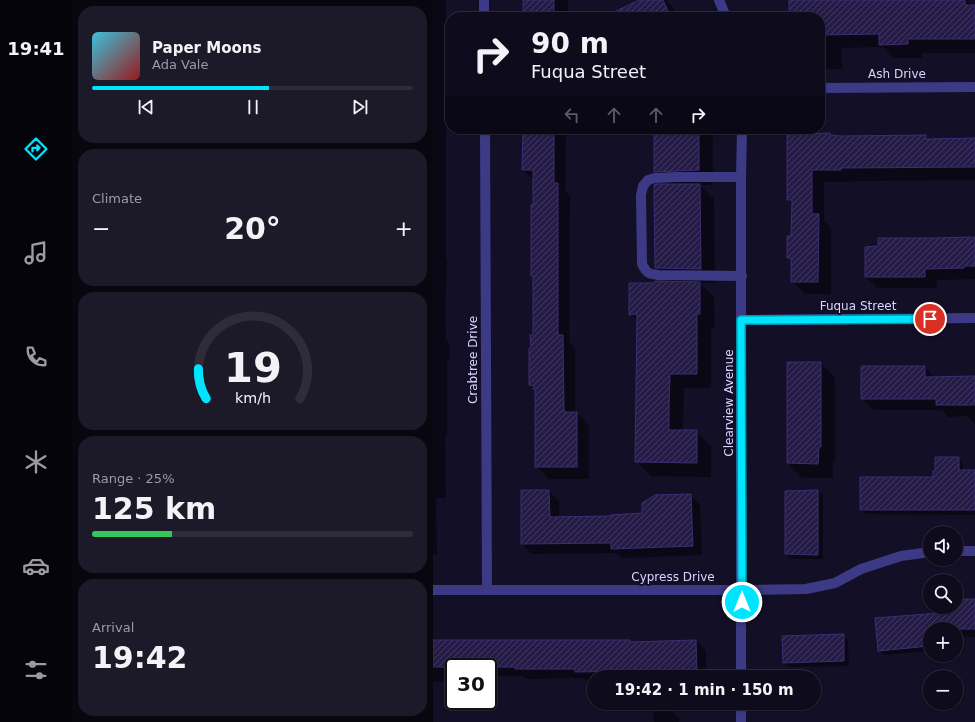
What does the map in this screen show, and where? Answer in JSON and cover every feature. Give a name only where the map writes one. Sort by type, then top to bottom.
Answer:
[{"type":"street","points":[[484,0],[484,12]]},
{"type":"street","points":[[719,0],[724,12]]},
{"type":"street","name":"Ash Drive","points":[[825,88],[975,87]]},
{"type":"street","name":"Crabtree Drive","points":[[485,134],[487,590]]},
{"type":"street","name":"Clearview Avenue","points":[[741,670],[742,134]]},
{"type":"street","points":[[741,177],[655,178],[648,180],[643,186],[641,203],[642,264],[645,270],[650,274],[742,276]]},
{"type":"street","name":"Fuqua Street","points":[[741,320],[975,318]]},
{"type":"street","points":[[963,551],[975,551]]},
{"type":"street","name":"Cypress Drive","points":[[433,590],[806,589],[835,583],[861,569],[901,556],[923,553]]},
{"type":"street","points":[[741,710],[741,722]]},
{"type":"building","points":[[523,0],[554,0],[554,12],[523,12]]},
{"type":"building","points":[[639,0],[663,0],[669,12],[614,12]]},
{"type":"building","points":[[789,0],[965,0],[965,5],[975,5],[975,39],[908,39],[908,44],[879,45],[879,34],[825,35],[825,12],[789,12]]},
{"type":"building","points":[[825,133],[841,136],[926,135],[926,139],[975,138],[975,167],[841,168],[841,170],[812,170],[812,214],[819,214],[818,282],[791,282],[791,258],[787,258],[787,236],[791,236],[792,200],[787,200],[787,135]]},
{"type":"building","points":[[523,134],[554,134],[554,183],[558,183],[558,335],[563,335],[564,412],[577,412],[577,467],[535,467],[535,389],[533,389],[534,386],[529,385],[529,348],[531,348],[530,335],[533,335],[531,205],[533,205],[533,170],[522,170]]},
{"type":"building","points":[[654,134],[699,134],[699,170],[654,172]]},
{"type":"building","points":[[700,184],[701,269],[655,268],[654,185]]},
{"type":"building","points":[[975,237],[975,266],[964,266],[964,268],[925,269],[925,277],[865,277],[865,247],[878,246],[878,238]]},
{"type":"building","points":[[655,281],[700,282],[700,314],[697,314],[697,374],[670,374],[669,408],[669,430],[697,430],[697,463],[635,462],[637,314],[629,315],[629,283],[655,283]]},
{"type":"building","points":[[787,362],[821,362],[821,447],[819,447],[818,464],[787,463]]},
{"type":"building","points":[[861,366],[925,366],[925,377],[975,376],[975,405],[936,405],[936,399],[861,399]]},
{"type":"building","points":[[935,457],[959,457],[959,470],[975,470],[975,510],[860,510],[860,477],[933,477],[933,471],[935,471]]},
{"type":"building","points":[[521,490],[549,490],[550,517],[610,516],[642,513],[642,503],[655,495],[691,494],[693,546],[611,549],[611,543],[521,544]]},
{"type":"building","points":[[818,490],[818,555],[785,554],[785,491]]},
{"type":"building","points":[[963,599],[975,599],[975,629],[963,629],[963,622],[923,622],[923,647],[878,651],[875,618],[927,614],[963,614]]},
{"type":"building","points":[[844,634],[844,661],[783,663],[782,636]]},
{"type":"building","points":[[433,640],[630,640],[630,642],[696,640],[697,670],[587,670],[587,672],[575,672],[575,669],[515,669],[515,667],[497,667],[497,658],[445,658],[445,667],[433,667]]},
{"type":"route","points":[[742,602],[741,320],[930,319]]}]
